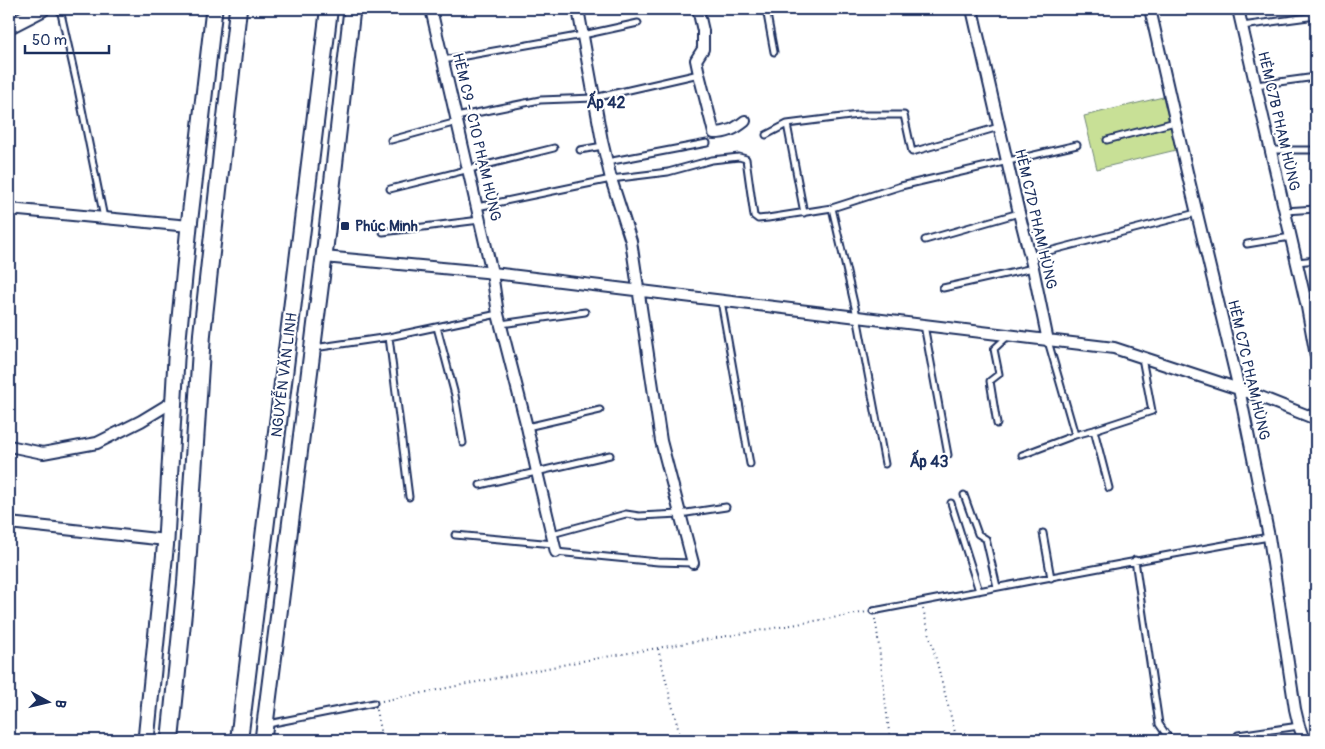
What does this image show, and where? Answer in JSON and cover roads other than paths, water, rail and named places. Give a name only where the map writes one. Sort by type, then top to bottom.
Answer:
[{"type":"highway","points":[[170,740],[186,583],[205,305],[238,9]]},
{"type":"highway","name":"NGUYỄN VĂN LINH","points":[[239,740],[329,9]]},
{"type":"main road","points":[[9,26],[42,9]]},
{"type":"main road","points":[[204,9],[210,51]]},
{"type":"main road","points":[[146,740],[166,540],[176,359],[214,9]]},
{"type":"main road","name":"NGUYỄN VĂN LINH","points":[[263,740],[324,257],[352,9]]},
{"type":"street","name":"HẺM C9 - C10 PHẠM HÙNG","points":[[432,9],[492,273],[499,319],[527,427],[555,548]]},
{"type":"street","points":[[578,9],[603,146],[611,179],[631,241],[661,441],[693,563]]},
{"type":"street","points":[[698,9],[703,31],[703,49],[696,60],[714,133],[728,132],[736,129],[745,121]]},
{"type":"street","name":"HẺM C7D PHẠM HÙNG","points":[[972,9],[1033,268],[1048,341]]},
{"type":"street","name":"HẺM C7C PHẠM HÙNG","points":[[1150,9],[1239,389],[1269,537],[1299,726],[1304,740]]},
{"type":"street","name":"HẺM C7B PHẠM HÙNG","points":[[1238,9],[1296,262],[1312,307],[1316,356]]},
{"type":"street","points":[[9,209],[189,226]]},
{"type":"street","points":[[324,257],[492,273],[1114,348],[1239,389],[1316,420]]},
{"type":"street","points":[[9,446],[44,453],[97,443],[142,421],[174,401]]},
{"type":"street","points":[[9,523],[166,540]]},
{"type":"lane","points":[[60,9],[104,218]]},
{"type":"lane","points":[[766,9],[774,52]]},
{"type":"lane","points":[[1242,26],[1316,16]]},
{"type":"lane","points":[[443,60],[583,35],[638,23]]},
{"type":"lane","points":[[392,140],[457,119],[540,100],[594,98],[699,74]]},
{"type":"lane","points":[[1256,85],[1316,77]]},
{"type":"lane","points":[[766,134],[787,124],[858,115],[904,115],[912,152],[999,127]]},
{"type":"lane","points":[[1106,140],[1175,122]]},
{"type":"lane","points":[[787,124],[804,213]]},
{"type":"lane","points":[[607,162],[707,143]]},
{"type":"lane","points":[[477,207],[611,179],[668,172],[712,160],[739,157],[746,160],[754,216],[756,218],[768,218],[832,208],[902,186],[1077,144]]},
{"type":"lane","points":[[580,150],[603,146]]},
{"type":"lane","points":[[390,189],[554,148]]},
{"type":"lane","points":[[1271,150],[1316,150]]},
{"type":"lane","points":[[832,208],[857,316],[885,464]]},
{"type":"lane","points":[[1285,211],[1316,209]]},
{"type":"lane","points":[[1030,256],[1197,212]]},
{"type":"lane","points":[[925,240],[1019,214]]},
{"type":"lane","points":[[383,232],[480,220]]},
{"type":"lane","points":[[1248,244],[1291,237]]},
{"type":"lane","points":[[1296,262],[1316,260]]},
{"type":"lane","points":[[943,288],[1033,268]]},
{"type":"lane","points":[[721,301],[750,464]]},
{"type":"lane","points":[[312,349],[388,337],[437,326],[584,312]]},
{"type":"lane","points":[[924,325],[948,455]]},
{"type":"lane","points":[[437,326],[456,395],[463,443]]},
{"type":"lane","points":[[997,424],[990,380],[999,374],[994,349],[1008,336]]},
{"type":"lane","points":[[388,337],[409,497]]},
{"type":"lane","name":"HẺM C7D PHẠM HÙNG","points":[[1048,341],[1075,435]]},
{"type":"lane","points":[[1022,455],[1075,435],[1152,410],[1142,357]]},
{"type":"lane","points":[[527,427],[600,410]]},
{"type":"lane","points":[[1094,430],[1109,488]]},
{"type":"lane","points":[[480,485],[610,455]]},
{"type":"lane","points":[[964,496],[978,534],[986,539],[997,587]]},
{"type":"lane","points":[[951,503],[979,591]]},
{"type":"lane","points":[[552,534],[626,514],[639,516],[680,514],[726,507]]},
{"type":"lane","points":[[455,534],[658,562],[693,563]]},
{"type":"lane","points":[[1043,534],[1051,578]]},
{"type":"lane","points":[[873,611],[1051,578],[1134,560],[1269,537]]},
{"type":"lane","points":[[1134,560],[1159,724],[1170,740]]},
{"type":"lane","points":[[265,725],[374,703]]},
{"type":"lane","points":[[1238,735],[1299,726]]},
{"type":"place","name":"Phúc Minh","points":[[345,226]]},
{"type":"district","name":"Ấp 42","points":[[606,102]]},
{"type":"district","name":"Ấp 43","points":[[929,461]]}]
